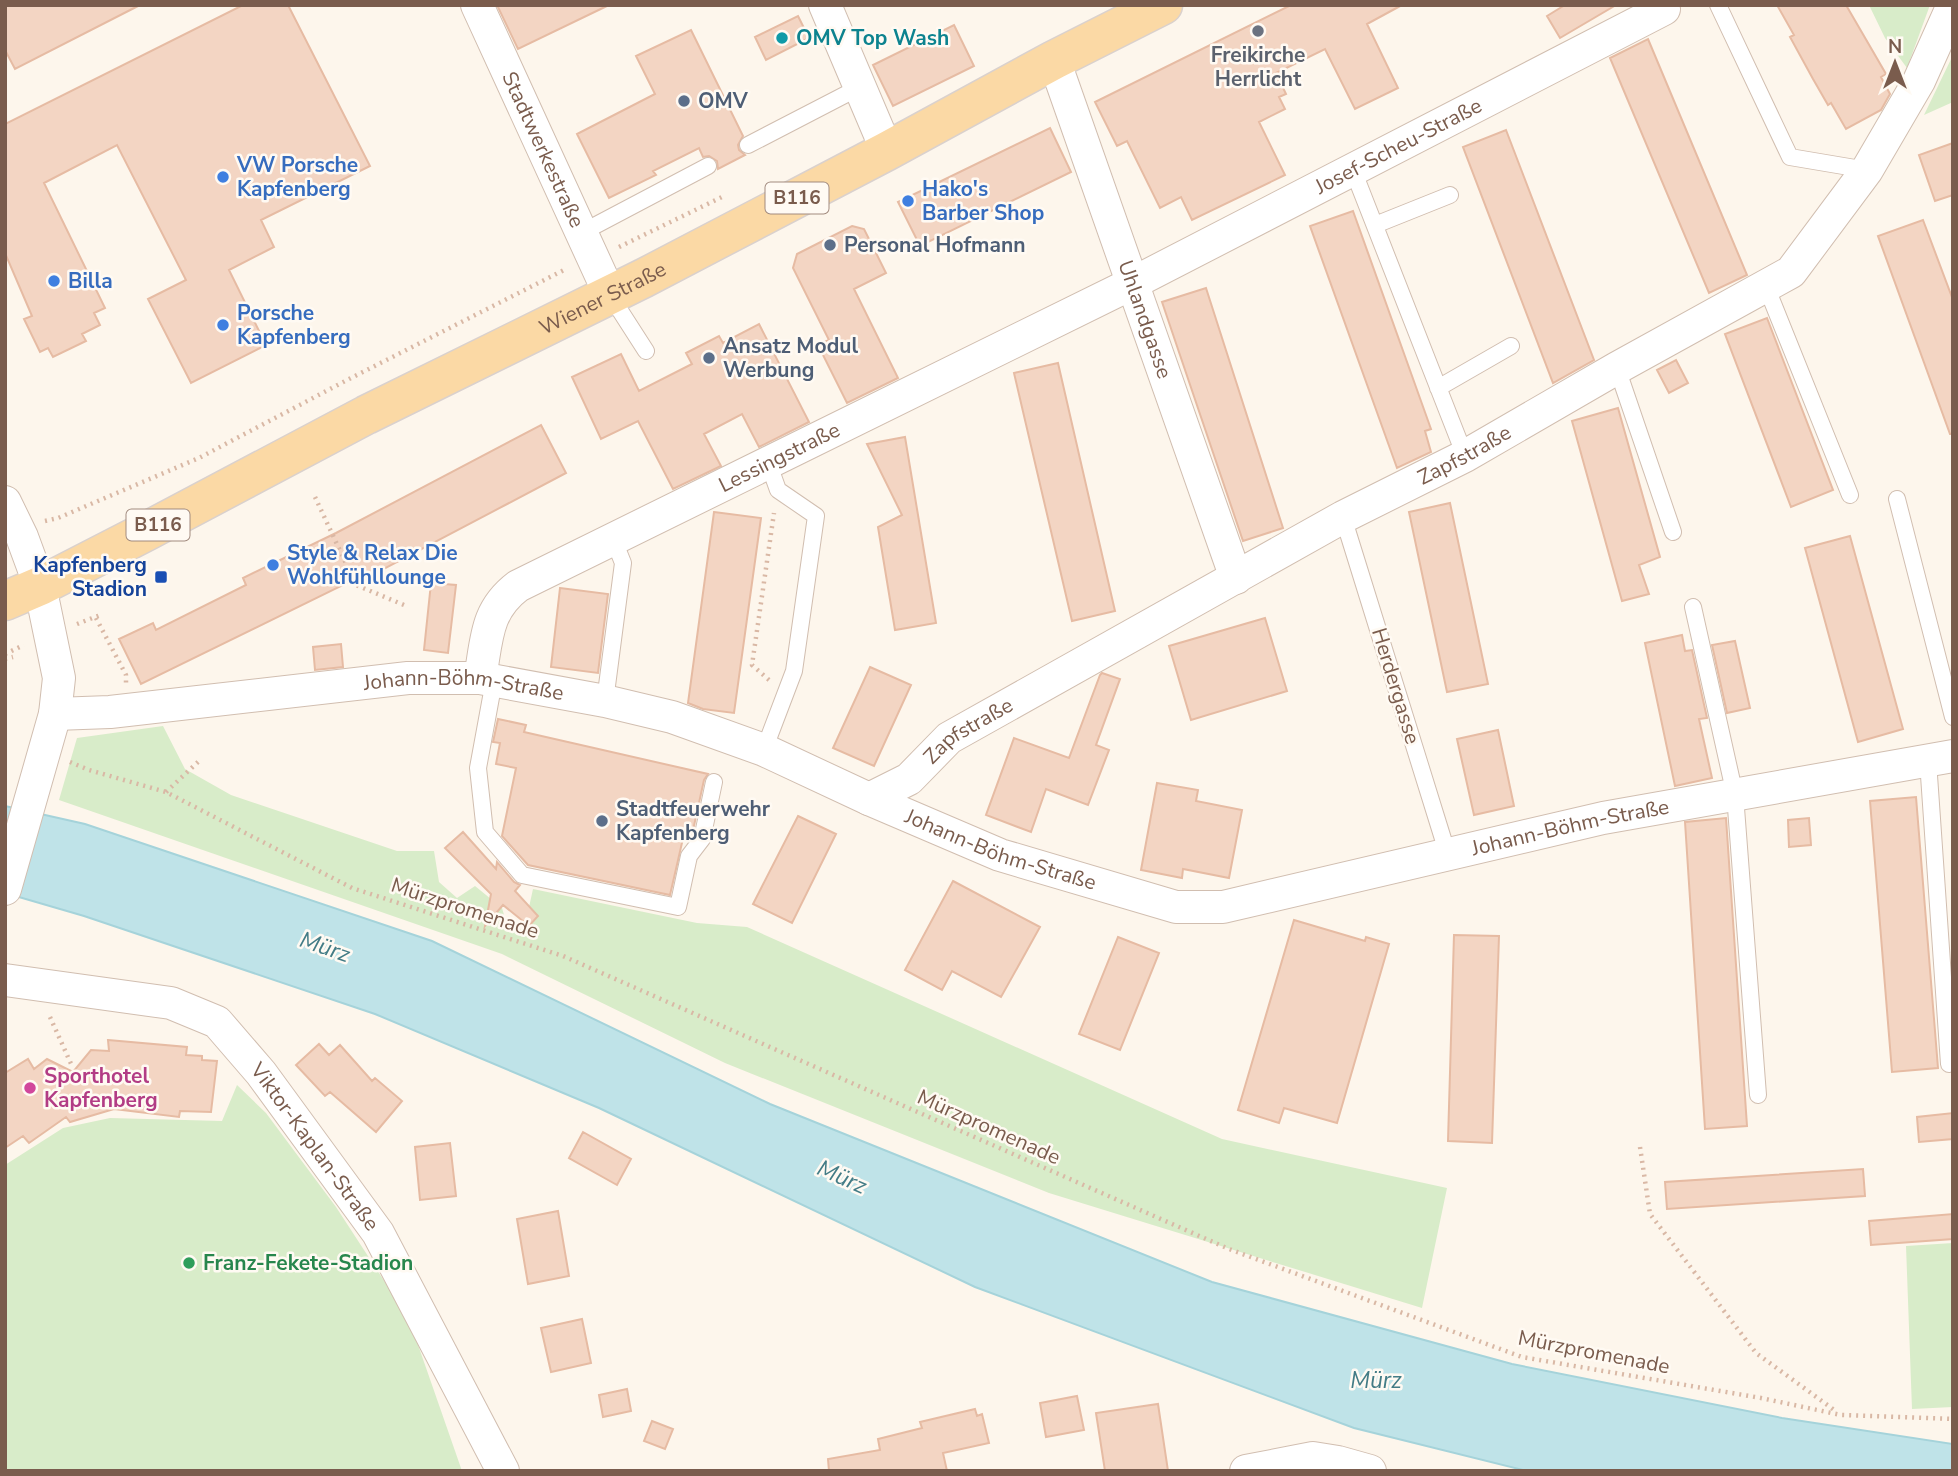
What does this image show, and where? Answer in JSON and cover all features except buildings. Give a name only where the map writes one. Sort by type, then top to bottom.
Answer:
[{"type":"main road","name":"Wiener Straße","points":[[5,601],[40,586],[366,415],[610,295],[1163,5]]},
{"type":"street","name":"Stadtwerkestraße","points":[[477,5],[610,295]]},
{"type":"street","points":[[825,5],[850,93],[887,151]]},
{"type":"street","name":"Zapfstraße","points":[[869,799],[909,779],[949,738],[1343,517],[1465,456],[1791,272],[1867,170],[1919,81],[1953,5]]},
{"type":"street","name":"Josef-Scheu-Straße","points":[[1133,283],[1664,9]]},
{"type":"street","name":"Uhlandgasse","points":[[1054,60],[1236,578]]},
{"type":"street","name":"Lessingstraße","points":[[487,680],[492,616],[502,598],[518,586],[613,538],[773,476],[1133,283]]},
{"type":"street","points":[[5,502],[22,537],[40,586],[59,678],[55,714],[5,889]]},
{"type":"street","name":"Johann-Böhm-Straße","points":[[55,714],[110,712],[408,678],[487,680],[605,701],[673,717],[764,750],[1000,855],[1176,908],[1223,907],[1603,818],[1940,759]]},
{"type":"street","name":"Viktor-Kaplan-Straße","points":[[5,980],[171,1003],[217,1022],[261,1073],[378,1233],[503,1471]]},
{"type":"street","points":[[1246,1471],[1312,1458],[1370,1471]]},
{"type":"lane","points":[[1718,5],[1790,157],[1867,170]]},
{"type":"lane","points":[[748,145],[850,93]]},
{"type":"lane","points":[[580,233],[708,166]]},
{"type":"lane","points":[[1353,170],[1465,456]]},
{"type":"lane","points":[[1374,225],[1451,195]]},
{"type":"lane","points":[[1766,286],[1850,495]]},
{"type":"lane","points":[[610,295],[646,351]]},
{"type":"lane","points":[[1438,388],[1511,345]]},
{"type":"lane","points":[[1617,368],[1673,532]]},
{"type":"lane","points":[[764,750],[794,671],[817,516],[773,476]]},
{"type":"lane","points":[[1897,499],[1953,717]]},
{"type":"lane","name":"Herdergasse","points":[[1343,517],[1448,855]]},
{"type":"lane","points":[[605,701],[624,562],[613,538]]},
{"type":"lane","points":[[1693,607],[1735,795],[1758,1095]]},
{"type":"lane","points":[[487,680],[478,768],[485,832],[522,875],[678,906],[689,856],[702,839],[714,782]]},
{"type":"lane","points":[[1940,759],[1949,1064]]},
{"type":"path","points":[[38,523],[58,518],[199,458],[573,265]]},
{"type":"path","points":[[773,476],[752,665],[785,695]]},
{"type":"path","points":[[315,497],[356,584],[404,605]]},
{"type":"path","points":[[96,618],[126,676],[126,685]]},
{"type":"path","points":[[5,659],[13,657]]},
{"type":"path","name":"Mürzpromenade","points":[[45,753],[89,770],[166,792],[352,888],[563,956],[1228,1249],[1522,1357],[1761,1398],[1841,1415],[1953,1419]]},
{"type":"path","points":[[166,792],[199,761]]},
{"type":"path","points":[[1640,1147],[1650,1214],[1658,1225],[1756,1353],[1841,1415]]},
{"type":"green space","points":[[1869,5],[1930,5],[1907,68],[1885,38]]},
{"type":"green space","points":[[1953,55],[1953,102],[1924,115]]},
{"type":"green space","points":[[163,726],[185,769],[231,795],[397,851],[434,851],[439,882],[457,898],[475,886],[502,908],[507,925],[524,930],[533,889],[697,923],[747,927],[1222,1139],[1447,1188],[1422,1308],[1049,1193],[725,1063],[502,954],[59,800],[77,738]]},
{"type":"green space","name":"Franz-Fekete-Stadion","points":[[237,1085],[266,1113],[336,1207],[409,1319],[462,1471],[5,1471],[5,1165],[63,1128],[110,1118],[222,1121]]},
{"type":"green space","points":[[1953,1243],[1953,1407],[1912,1409],[1906,1246]]},
{"type":"water","name":"Mürz","points":[[5,806],[85,824],[432,941],[770,1104],[1212,1282],[1512,1364],[1782,1418],[1953,1444],[1953,1471],[1527,1471],[1354,1428],[975,1287],[599,1108],[375,1014],[84,916],[5,893]]},
{"type":"place","name":"Freikirche Herrlicht","points":[[1258,31]]},
{"type":"place","name":"OMV Top Wash","points":[[782,38]]},
{"type":"place","name":"OMV","points":[[684,101]]},
{"type":"place","name":"VW Porsche Kapfenberg","points":[[223,177]]},
{"type":"place","name":"Hako's Barber Shop","points":[[908,201]]},
{"type":"place","name":"Personal Hofmann","points":[[830,245]]},
{"type":"place","name":"Billa","points":[[54,281]]},
{"type":"place","name":"Porsche Kapfenberg","points":[[223,325]]},
{"type":"place","name":"Ansatz Modul Werbung","points":[[709,358]]},
{"type":"place","name":"Style & Relax Die Wohlfühllounge","points":[[273,565]]},
{"type":"place","name":"Kapfenberg Stadion","points":[[161,577]]},
{"type":"place","name":"Stadtfeuerwehr Kapfenberg","points":[[602,821]]},
{"type":"place","name":"Sporthotel Kapfenberg","points":[[30,1088]]},
{"type":"place","name":"Franz-Fekete-Stadion","points":[[189,1263]]}]
